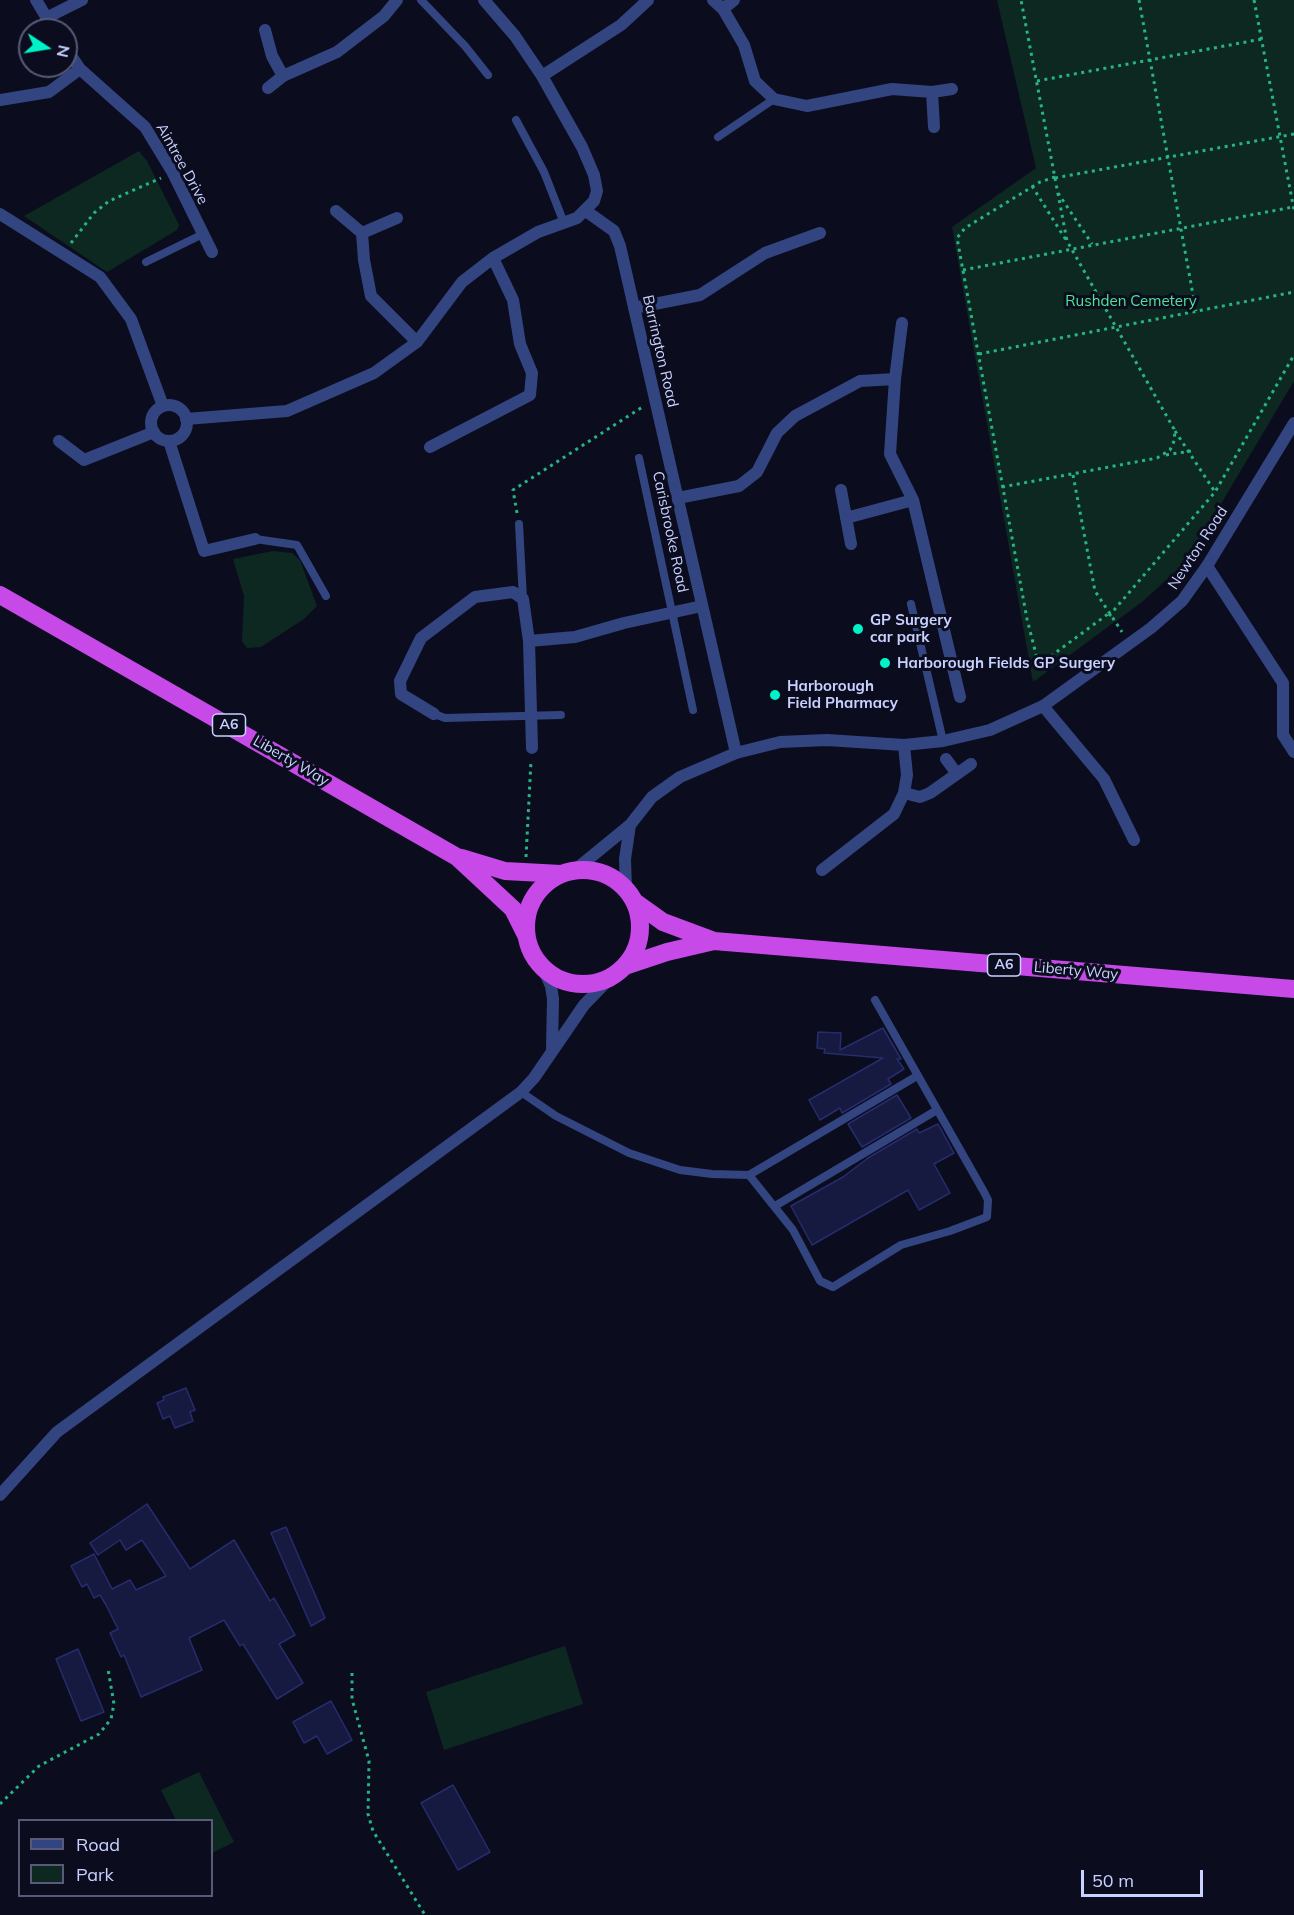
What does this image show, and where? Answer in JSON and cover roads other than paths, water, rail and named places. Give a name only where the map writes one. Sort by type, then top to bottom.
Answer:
[{"type":"highway","name":"Liberty Way","points":[[0,595],[457,857],[513,909],[526,935]]},
{"type":"highway","name":"Liberty Way","points":[[457,857],[505,871],[568,872]]},
{"type":"highway","points":[[568,872],[603,873],[631,895],[640,929],[633,955],[619,971],[599,982],[576,983],[554,976],[531,952],[526,935],[527,916],[533,898],[545,884],[568,872]]},
{"type":"highway","name":"Liberty Way","points":[[631,895],[663,922],[714,941],[1294,989]]},
{"type":"highway","name":"Liberty Way","points":[[619,971],[667,952],[714,941]]},
{"type":"street","points":[[36,0],[46,18],[82,0]]},
{"type":"street","points":[[268,88],[283,75],[337,52],[384,16],[397,0]]},
{"type":"street","points":[[186,419],[287,411],[374,373],[417,342],[462,282],[493,258],[538,232],[564,223],[586,211],[594,201],[597,191],[594,175],[582,147],[542,76],[515,36],[484,0]]},
{"type":"street","points":[[542,76],[621,25],[648,0]]},
{"type":"street","points":[[712,0],[723,9],[744,45],[755,81],[774,99],[807,106],[892,89],[932,92],[952,89]]},
{"type":"street","points":[[723,9],[734,0]]},
{"type":"street","points":[[265,30],[272,56],[283,75]]},
{"type":"street","name":"Aintree Drive","points":[[78,66],[145,127],[173,173],[212,252]]},
{"type":"street","points":[[0,100],[49,92],[80,69]]},
{"type":"street","points":[[932,92],[934,127]]},
{"type":"street","points":[[336,211],[362,233],[371,296],[417,342]]},
{"type":"street","name":"Barrington Road","points":[[586,211],[614,231],[634,308],[736,753]]},
{"type":"street","points":[[0,214],[99,277],[131,319],[164,406]]},
{"type":"street","points":[[362,233],[397,218]]},
{"type":"street","points":[[634,308],[700,295],[765,253],[820,233]]},
{"type":"street","points":[[430,447],[530,395],[532,373],[520,344],[513,300],[493,258]]},
{"type":"street","points":[[902,323],[895,379],[890,454],[913,500],[960,697]]},
{"type":"street","points":[[678,498],[739,486],[758,472],[777,433],[795,416],[860,381],[895,379]]},
{"type":"street","points":[[164,406],[176,407],[186,419],[187,425],[182,436],[169,441],[163,440],[154,432],[152,426],[154,414],[164,406]]},
{"type":"street","name":"Newton Road","points":[[568,872],[630,825],[652,797],[680,777],[736,753],[780,742],[827,740],[904,745],[943,741],[990,730],[1043,706],[1130,643],[1182,601],[1207,566],[1292,431]]},
{"type":"street","points":[[59,441],[84,460],[154,432]]},
{"type":"street","points":[[169,441],[204,551],[255,539]]},
{"type":"street","points":[[841,490],[851,544]]},
{"type":"street","points":[[846,518],[913,500]]},
{"type":"street","points":[[1207,566],[1288,685],[1283,735],[1294,752]]},
{"type":"street","points":[[434,714],[401,694],[400,681],[421,638],[475,597],[513,592],[523,599],[529,641],[532,748]]},
{"type":"street","name":"Carisbrooke Road","points":[[529,641],[575,637],[702,606]]},
{"type":"street","points":[[1043,706],[1104,779],[1134,840]]},
{"type":"street","points":[[822,870],[885,822],[897,809],[904,794],[907,775],[904,745]]},
{"type":"street","points":[[946,759],[957,774]]},
{"type":"street","points":[[904,794],[924,796],[971,764]]},
{"type":"street","points":[[630,825],[625,860],[631,895]]},
{"type":"street","points":[[542,966],[551,986],[553,999],[552,1051]]},
{"type":"street","points":[[0,1495],[57,1432],[521,1092],[584,1005],[619,971]]},
{"type":"lane","points":[[421,0],[465,46],[488,75]]},
{"type":"lane","points":[[718,136],[774,99]]},
{"type":"lane","points":[[516,120],[544,172],[564,223]]},
{"type":"lane","points":[[146,262],[203,234]]},
{"type":"lane","name":"Carisbrooke Road","points":[[639,458],[693,710]]},
{"type":"lane","points":[[519,524],[523,599]]},
{"type":"lane","points":[[255,539],[297,545],[326,596]]},
{"type":"lane","points":[[911,604],[943,741]]},
{"type":"lane","points":[[434,714],[445,718],[561,715]]},
{"type":"lane","points":[[749,1175],[793,1230],[820,1281],[833,1287],[901,1245],[987,1217],[988,1200],[875,1000]]},
{"type":"lane","points":[[521,1092],[556,1116],[629,1153],[680,1170],[749,1175],[918,1076]]},
{"type":"lane","points":[[775,1206],[937,1110]]},
{"type":"place","name":"GP Surgery car park","points":[[858,629]]},
{"type":"place","name":"Harborough Fields GP Surgery","points":[[885,663]]},
{"type":"place","name":"Harborough Field Pharmacy","points":[[775,695]]},
{"type":"park label","name":"Rushden Cemetery","points":[[1131,301]]}]
